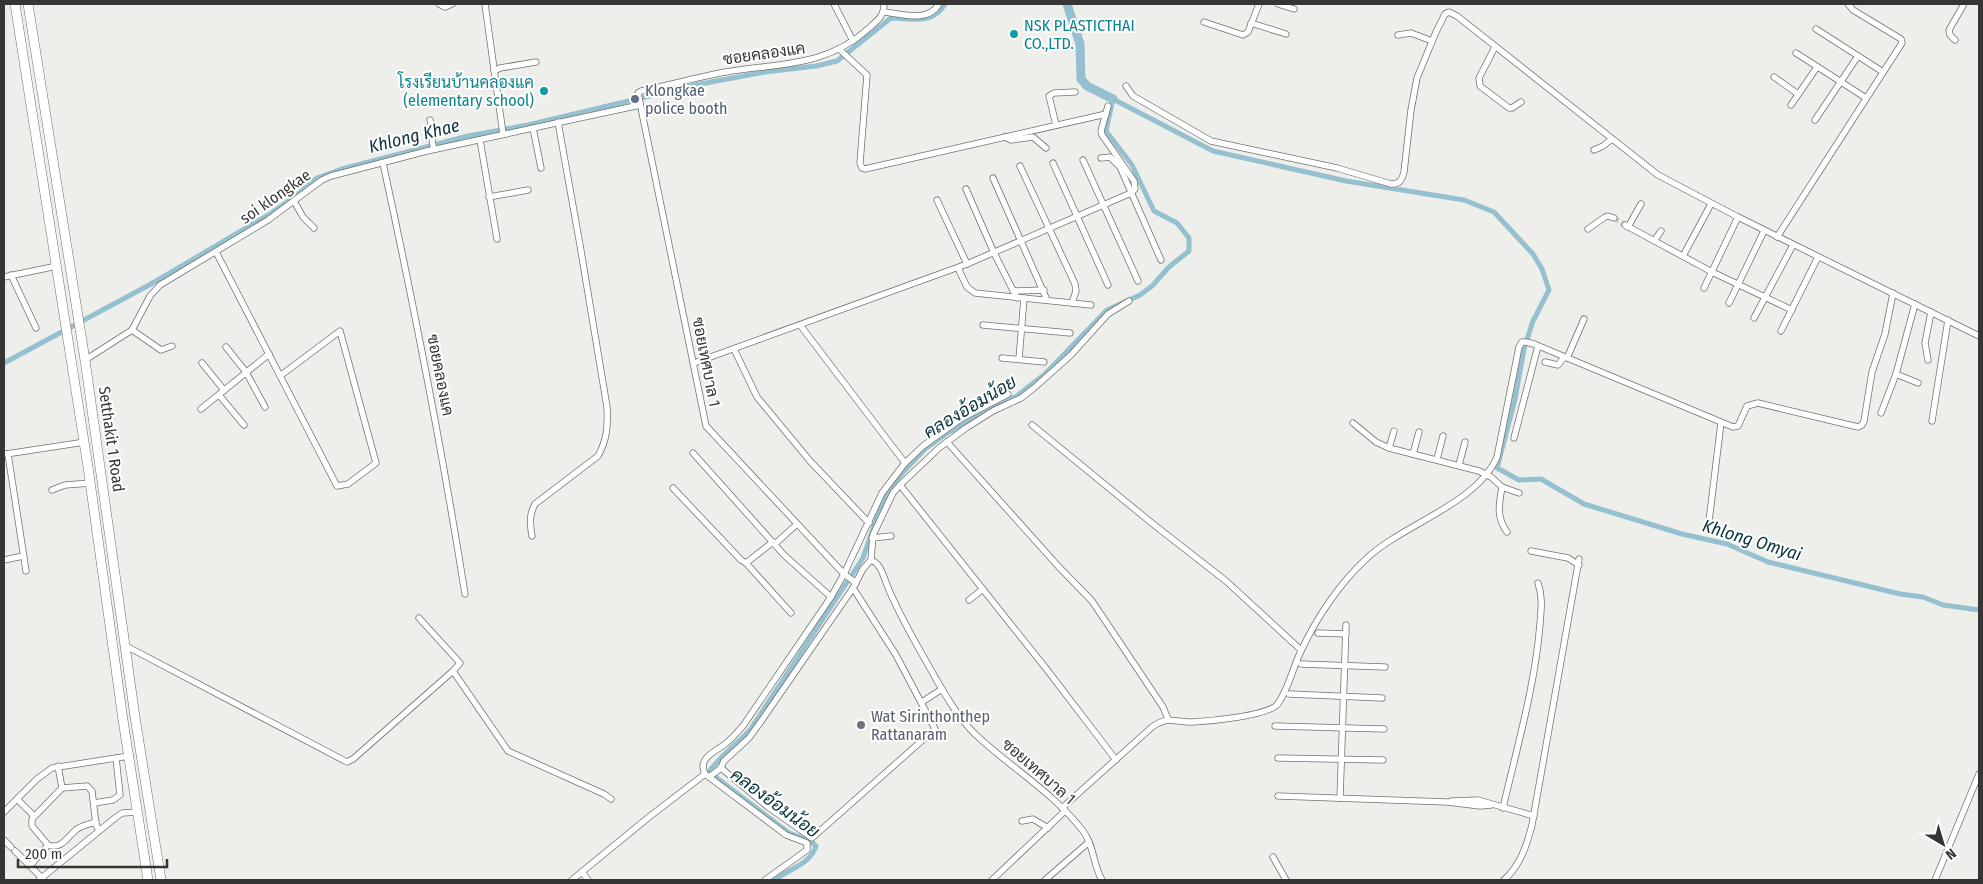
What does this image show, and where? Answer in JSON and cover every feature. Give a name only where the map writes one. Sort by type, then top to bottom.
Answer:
[{"type":"main road","name":"Setthakit 1 Road","points":[[15,4],[91,483],[108,612],[148,880]]},
{"type":"main road","name":"Setthakit 1 Road","points":[[28,4],[85,360],[161,880]]},
{"type":"main road","points":[[108,612],[122,610]]},
{"type":"street","points":[[439,4],[445,7],[452,4]]},
{"type":"street","points":[[485,4],[502,131]]},
{"type":"street","points":[[834,4],[854,41]]},
{"type":"street","points":[[884,4],[884,12],[925,15],[934,11],[939,4]]},
{"type":"street","points":[[1204,22],[1240,34],[1249,28],[1259,4]]},
{"type":"street","points":[[1278,4],[1294,9]]},
{"type":"street","points":[[1777,237],[1902,43],[1901,39],[1853,10],[1848,4]]},
{"type":"street","points":[[1955,40],[1950,35],[1949,30],[1964,4]]},
{"type":"street","name":"ซอยคลองแค","points":[[639,100],[641,91],[710,75],[842,53],[878,20],[884,12]]},
{"type":"street","points":[[1126,86],[1134,96],[1211,141],[1337,168],[1396,184],[1402,180],[1404,172],[1411,110],[1417,78],[1445,14],[1449,12],[1457,16],[1658,174],[1764,231],[1979,336]]},
{"type":"street","points":[[1249,28],[1286,34]]},
{"type":"street","points":[[1816,29],[1883,72]]},
{"type":"street","points":[[1398,34],[1411,33],[1432,41]]},
{"type":"street","points":[[1495,47],[1479,78],[1480,86],[1509,108],[1521,102]]},
{"type":"street","points":[[842,53],[866,75],[860,163],[862,168],[869,169],[1056,124],[1106,114]]},
{"type":"street","points":[[1796,53],[1866,98]]},
{"type":"street","points":[[1815,120],[1858,56]]},
{"type":"street","points":[[494,71],[500,68],[536,62]]},
{"type":"street","points":[[1791,105],[1817,67]]},
{"type":"street","points":[[1774,77],[1798,94]]},
{"type":"street","points":[[1056,124],[1049,96],[1054,93],[1075,92]]},
{"type":"street","name":"soi klongkae","points":[[85,360],[132,330],[150,296],[160,284],[268,220],[322,180],[383,163],[433,146],[480,140],[502,131],[533,128],[639,100]]},
{"type":"street","name":"ซอยเทศบาล 1","points":[[639,100],[708,429],[851,581],[896,655],[935,725],[933,731],[812,838],[719,769]]},
{"type":"street","points":[[694,363],[958,268],[1131,193],[1135,189],[1134,182],[1102,135],[1101,131],[1108,106]]},
{"type":"street","points":[[430,120],[434,131],[433,146]]},
{"type":"street","points":[[532,536],[530,512],[535,504],[598,456],[604,445],[608,428],[607,407],[558,122]]},
{"type":"street","points":[[533,128],[541,168]]},
{"type":"street","points":[[1006,137],[1011,140],[1033,137],[1046,148]]},
{"type":"street","points":[[1594,150],[1603,146],[1612,138]]},
{"type":"street","points":[[480,140],[497,239]]},
{"type":"street","points":[[1101,158],[1110,157],[1120,167],[1161,260]]},
{"type":"street","points":[[1083,160],[1138,281]]},
{"type":"street","name":"ซอยคลองแค","points":[[383,163],[447,478],[465,594]]},
{"type":"street","points":[[1053,163],[1108,285]]},
{"type":"street","points":[[1020,166],[1075,284],[1076,291],[1072,303]]},
{"type":"street","points":[[993,178],[1047,300]]},
{"type":"street","points":[[966,189],[1016,298]]},
{"type":"street","points":[[489,197],[528,190]]},
{"type":"street","points":[[937,200],[967,264]]},
{"type":"street","points":[[294,201],[303,217],[314,228]]},
{"type":"street","points":[[1641,204],[1627,226],[1712,272],[1792,310]]},
{"type":"street","points":[[1683,256],[1711,204]]},
{"type":"street","points":[[1588,230],[1605,217],[1614,218]]},
{"type":"street","points":[[1704,288],[1738,217]]},
{"type":"street","points":[[1654,242],[1661,230]]},
{"type":"street","points":[[1729,303],[1764,231]]},
{"type":"street","points":[[1754,318],[1793,245]]},
{"type":"street","points":[[216,252],[269,354],[280,376],[337,486],[348,484],[376,463],[340,331],[280,376]]},
{"type":"street","points":[[1781,331],[1818,257]]},
{"type":"street","points":[[36,328],[6,275],[57,266]]},
{"type":"street","points":[[958,268],[970,291],[1016,298],[1091,305]]},
{"type":"street","points":[[1013,291],[1044,290]]},
{"type":"street","points":[[992,880],[1152,727],[1168,719],[1195,722],[1254,714],[1270,710],[1279,702],[1301,650],[1324,610],[1364,561],[1384,543],[1454,503],[1487,474],[1497,457],[1519,347],[1522,342],[1536,345],[1721,423],[1736,427],[1747,406],[1758,403],[1858,427],[1862,425],[1872,372],[1885,334],[1893,294]]},
{"type":"street","points":[[1020,360],[1024,298]]},
{"type":"street","points":[[706,773],[709,754],[726,744],[743,726],[831,597],[851,581],[871,560],[872,538],[885,508],[900,485],[947,442],[972,423],[1020,398],[1034,388],[1071,355],[1108,314],[1129,301]]},
{"type":"street","points":[[1881,413],[1896,374],[1915,304]]},
{"type":"street","points":[[1928,360],[1925,343],[1931,312]]},
{"type":"street","points":[[1545,362],[1558,365],[1566,358],[1584,318]]},
{"type":"street","points":[[1932,421],[1948,320]]},
{"type":"street","points":[[800,325],[906,463]]},
{"type":"street","points":[[983,325],[1070,333]]},
{"type":"street","points":[[132,330],[161,350],[172,346]]},
{"type":"street","points":[[1514,438],[1536,345]]},
{"type":"street","points":[[226,347],[246,372],[265,407]]},
{"type":"street","points":[[734,349],[757,397],[810,461],[869,523]]},
{"type":"street","points":[[201,409],[269,354]]},
{"type":"street","points":[[1002,358],[1044,362]]},
{"type":"street","points":[[202,364],[244,425]]},
{"type":"street","points":[[1896,374],[1918,384]]},
{"type":"street","points":[[572,880],[706,773],[719,769],[721,764],[748,738],[762,720],[851,581],[869,523],[882,493],[922,446],[954,423],[1008,394]]},
{"type":"street","points":[[1353,423],[1376,442],[1389,448],[1437,459],[1487,474],[1502,488],[1519,493]]},
{"type":"street","points":[[1709,521],[1721,423]]},
{"type":"street","points":[[1032,425],[1152,524],[1226,581],[1301,650]]},
{"type":"street","points":[[1389,448],[1394,432]]},
{"type":"street","points":[[1413,454],[1419,432]]},
{"type":"street","points":[[1437,459],[1443,436]]},
{"type":"street","points":[[26,571],[6,454],[84,442]]},
{"type":"street","points":[[947,442],[1058,566],[1092,600],[1163,707],[1168,719]]},
{"type":"street","points":[[1459,465],[1465,442]]},
{"type":"street","points":[[693,452],[792,563],[831,597]]},
{"type":"street","points":[[52,490],[64,485],[91,483]]},
{"type":"street","points":[[900,485],[1116,760]]},
{"type":"street","points":[[673,488],[746,563],[791,613]]},
{"type":"street","points":[[1502,488],[1499,514],[1500,522],[1507,532]]},
{"type":"street","points":[[746,563],[797,524]]},
{"type":"street","points":[[872,538],[891,536]]},
{"type":"street","points":[[1504,880],[1515,868],[1522,856],[1534,816],[1579,562],[1531,551]]},
{"type":"street","points":[[4,560],[23,556]]},
{"type":"street","name":"ซอยเทศบาล 1","points":[[871,560],[876,562],[881,568],[892,597],[942,689],[975,734],[1064,810],[1083,830],[1089,842],[1098,874],[1102,880]]},
{"type":"street","points":[[1503,808],[1538,646],[1542,598],[1538,583]]},
{"type":"street","points":[[969,600],[983,589]]},
{"type":"street","points":[[126,646],[346,762],[353,759],[460,663],[419,618]]},
{"type":"street","points":[[1340,798],[1346,625]]},
{"type":"street","points":[[1318,633],[1346,634]]},
{"type":"street","points":[[1301,664],[1385,667]]},
{"type":"street","points":[[453,671],[508,751],[604,794],[611,799]]},
{"type":"street","points":[[922,702],[942,689]]},
{"type":"street","points":[[1289,694],[1382,698]]},
{"type":"street","points":[[1276,726],[1384,729]]},
{"type":"street","points":[[4,812],[42,774],[58,766],[129,756]]},
{"type":"street","points":[[116,758],[120,795]]},
{"type":"street","points":[[1278,758],[1383,760]]},
{"type":"street","points":[[58,766],[62,788]]},
{"type":"street","points":[[706,773],[786,835],[805,841],[808,845],[807,850],[796,859],[765,880]]},
{"type":"street","points":[[1935,880],[1979,774]]},
{"type":"street","points":[[96,822],[82,826],[61,845],[53,847],[48,845],[32,826],[31,822],[34,816],[62,788],[87,786],[90,787],[96,822],[100,830]]},
{"type":"street","points":[[94,803],[113,800],[120,795],[128,794],[135,796]]},
{"type":"street","points":[[1278,796],[1447,802],[1480,806],[1492,805],[1534,816]]},
{"type":"street","points":[[17,799],[34,816]]},
{"type":"street","points":[[4,840],[42,879],[122,814],[138,812]]},
{"type":"street","points":[[1022,820],[1033,819],[1048,828]]},
{"type":"street","points":[[1045,880],[1089,842]]},
{"type":"street","points":[[30,866],[48,845]]},
{"type":"street","points":[[1273,857],[1286,880]]},
{"type":"street","points":[[582,872],[588,880]]},
{"type":"waterway","name":"Khlong Khae","points":[[4,363],[151,284],[270,214],[317,178],[342,169],[468,136],[528,125],[700,84],[837,61],[891,18],[927,18],[940,11],[945,4]]},
{"type":"waterway","points":[[1067,4],[1080,44],[1081,79],[1087,86],[1113,99]]},
{"type":"waterway","points":[[775,880],[809,858],[816,846],[809,840],[789,833],[709,772],[750,730],[863,558],[889,489],[925,449],[949,432],[996,405],[1017,396],[1045,374],[1107,310],[1140,295],[1189,251],[1189,238],[1177,223],[1154,211],[1132,165],[1106,131],[1113,99],[1213,151],[1346,181],[1464,200],[1494,212],[1533,254],[1542,269],[1549,290],[1533,321],[1524,349],[1515,399],[1497,468],[1519,480],[1541,479],[1584,504],[1682,534],[1727,544],[1768,562],[1900,594],[1923,597],[1943,605],[1979,610]]},
{"type":"tunnel","points":[[1614,218],[1625,225]]},
{"type":"place","name":"NSK PLASTICTHAI CO.,LTD.","points":[[1014,34]]},
{"type":"place","name":"โรงเรียนบ้านคลองแค (elementary school)","points":[[544,91]]},
{"type":"place","name":"Klongkae police booth","points":[[635,99]]},
{"type":"place","name":"Wat Sirinthonthep Rattanaram","points":[[861,725]]},
{"type":"water label","name":"คลองอ้อมน้อย","points":[[970,407]]},
{"type":"water label","name":"Khlong Omyai","points":[[1752,540]]},
{"type":"water label","name":"คลองอ้อมน้อย","points":[[775,803]]}]
